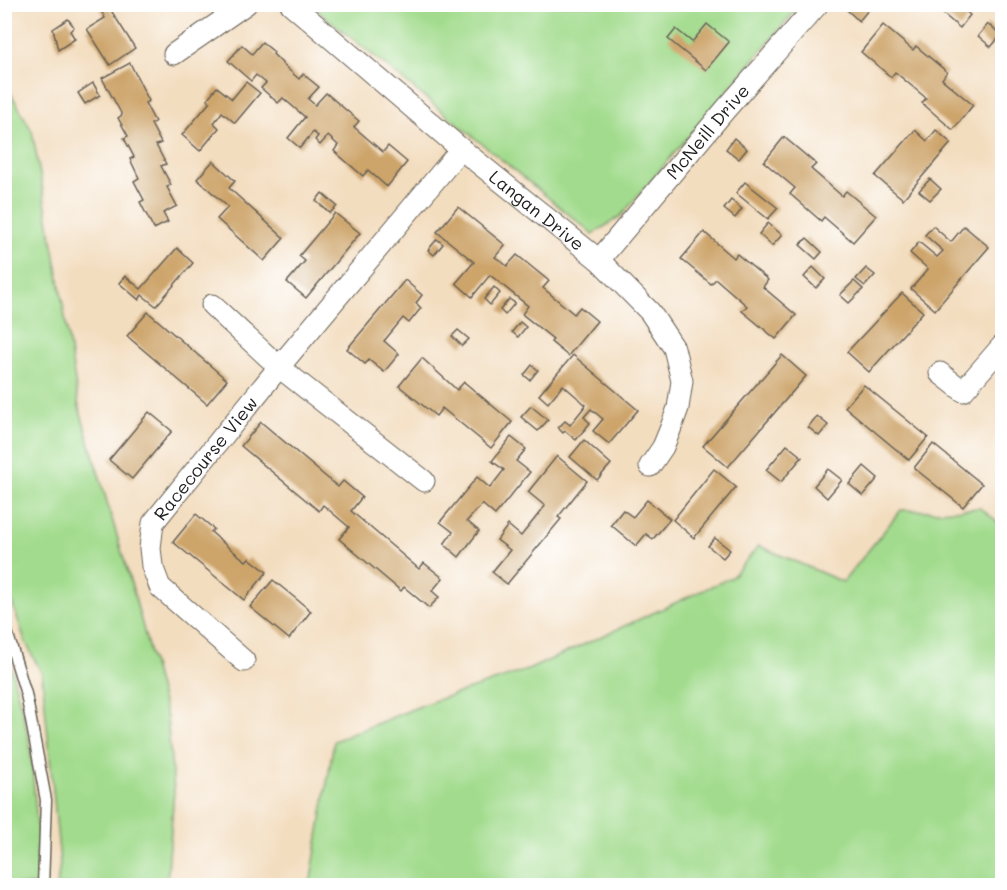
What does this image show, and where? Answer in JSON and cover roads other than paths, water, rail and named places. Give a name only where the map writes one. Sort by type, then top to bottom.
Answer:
[{"type":"street","points":[[174,54],[246,4]]},
{"type":"street","name":"Langan Drive","points":[[291,4],[461,149],[599,260],[650,312],[674,348],[682,381],[678,408],[663,447],[650,466]]},
{"type":"street","name":"McNeill Drive","points":[[599,260],[818,4]]},
{"type":"street","name":"Racecourse View","points":[[244,662],[160,587],[152,566],[150,548],[153,523],[279,367],[461,149]]},
{"type":"street","points":[[212,305],[279,367],[424,481]]},
{"type":"street","points":[[939,374],[963,391],[1002,346]]},
{"type":"lane","points":[[4,622],[26,694],[46,800],[43,885]]}]
